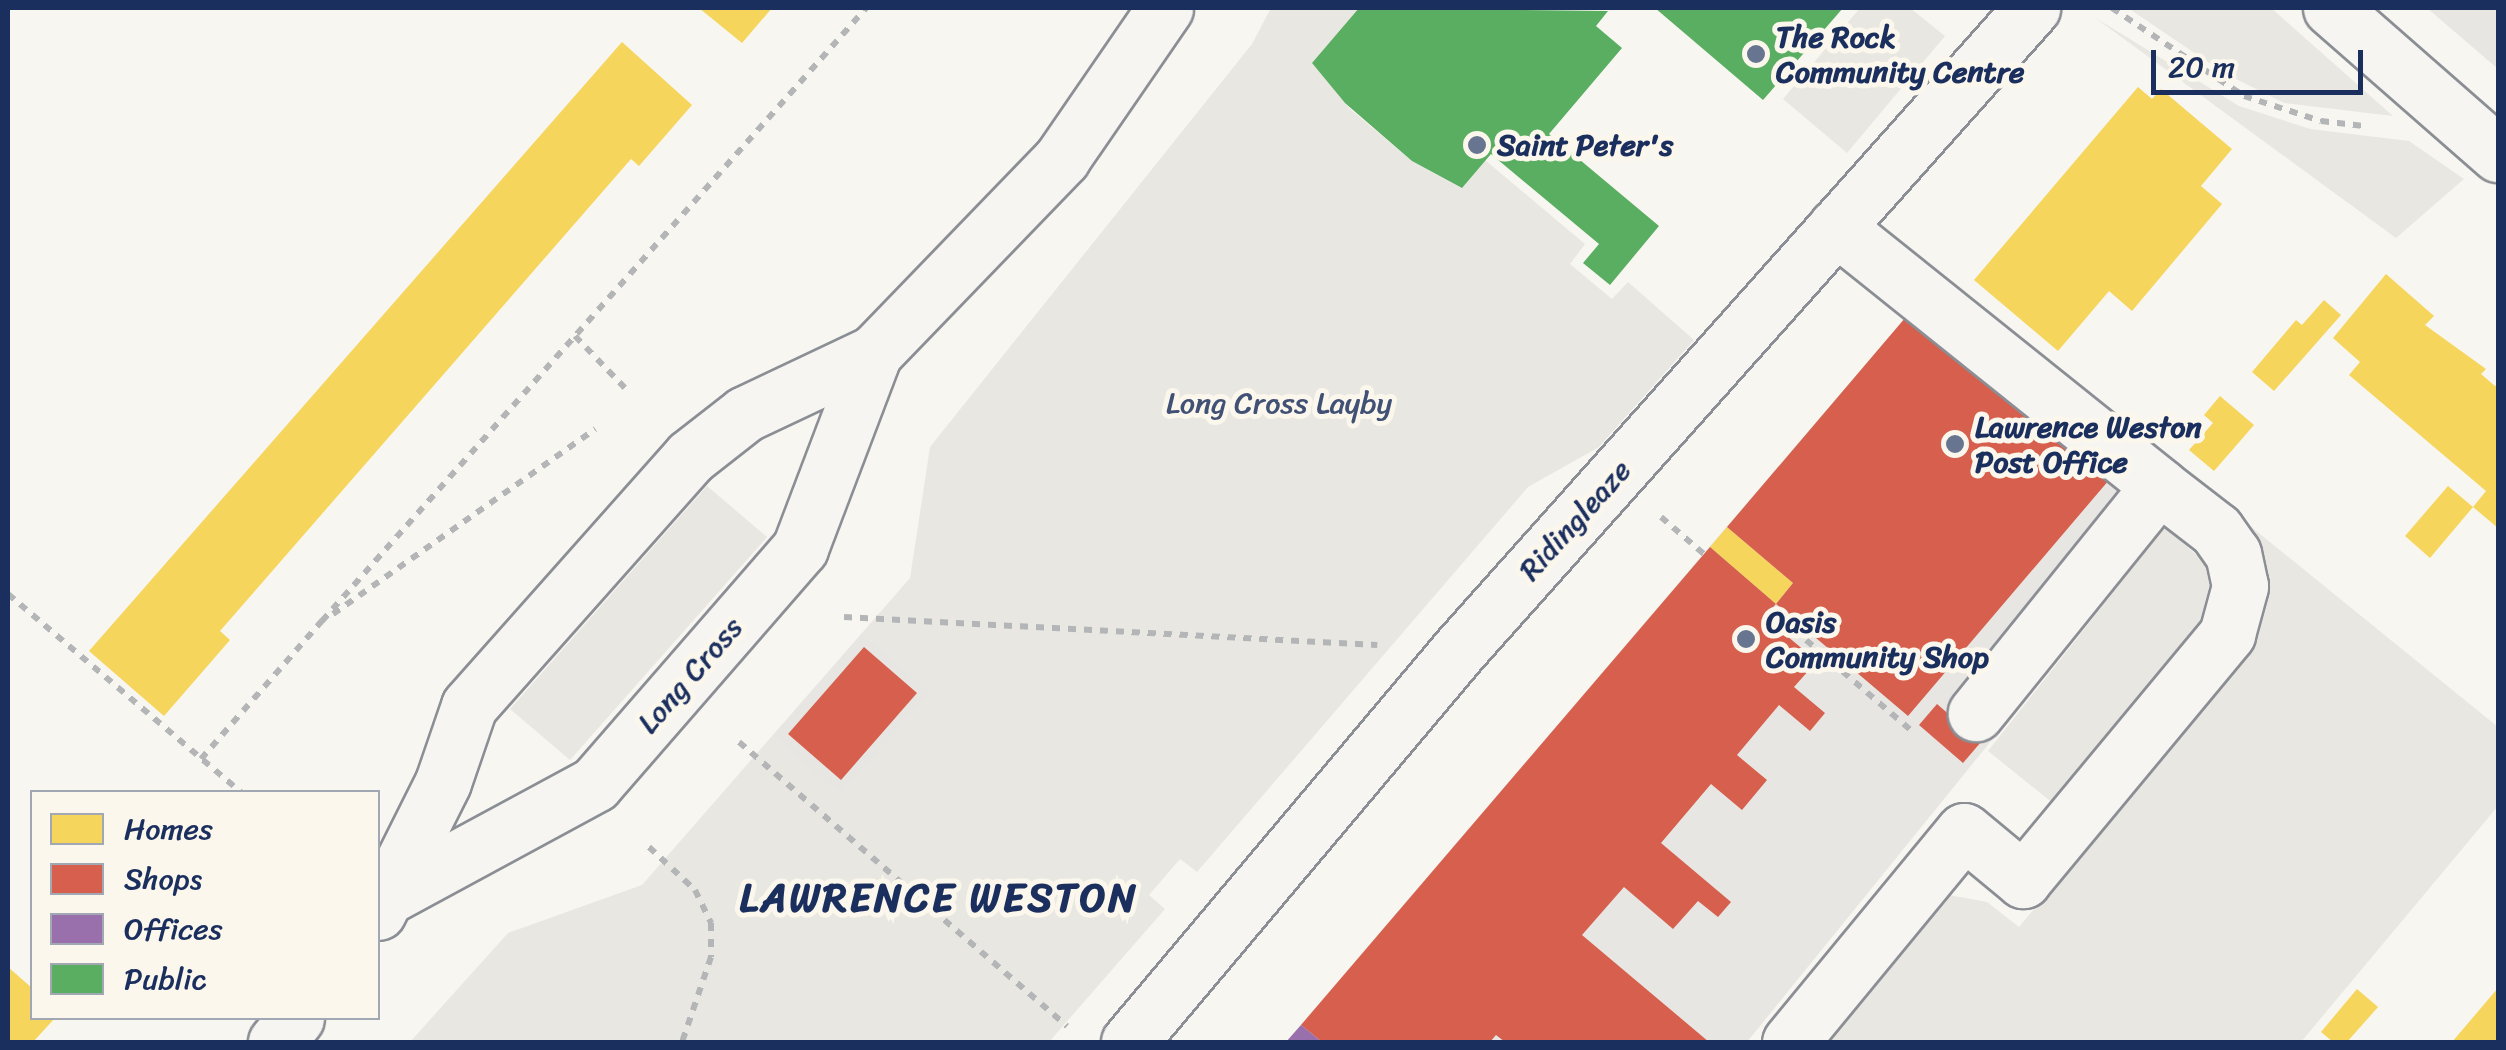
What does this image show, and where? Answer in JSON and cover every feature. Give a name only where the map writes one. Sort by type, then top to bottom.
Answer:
[{"type":"street","name":"Long Cross","points":[[384,903],[469,706],[690,457],[745,414],[874,354],[1062,158],[1165,8]]},
{"type":"street","name":"Ridingleaze","points":[[1129,1042],[1459,650],[2032,8]]},
{"type":"street","points":[[2331,8],[2498,154]]},
{"type":"street","points":[[1790,1042],[1964,831],[2024,880],[2226,634],[2240,586],[2233,554],[2216,530],[1836,227]]},
{"type":"street","name":"Long Cross","points":[[384,903],[595,784],[800,548],[874,354]]},
{"type":"street","points":[[1976,713],[2159,486]]},
{"type":"street","points":[[276,1042],[294,1020]]},
{"type":"path","points":[[201,759],[866,8]]},
{"type":"path","points":[[2112,8],[2244,96],[2321,121],[2373,126]]},
{"type":"path","points":[[574,336],[626,389]]},
{"type":"path","points":[[322,621],[595,429]]},
{"type":"path","points":[[8,594],[239,790]]},
{"type":"path","points":[[1770,610],[1917,736]]},
{"type":"path","points":[[844,616],[1459,650]]},
{"type":"path","points":[[740,742],[1072,1030]]},
{"type":"path","points":[[649,846],[695,890],[711,923],[712,958],[682,1042]]},
{"type":"shaded area","points":[[2427,8],[2498,8],[2498,69]]},
{"type":"shaded area","points":[[1917,304],[2171,519],[1747,1042],[1286,1042]]},
{"type":"shaded area","points":[[862,633],[931,692],[841,795],[772,736]]},
{"type":"green space","name":"Long Cross Layby","points":[[1271,8],[1359,8],[1312,63],[1350,109],[1412,161],[1461,188],[1485,160],[1585,244],[1570,264],[1612,299],[1628,282],[1694,340],[1599,447],[1528,487],[1197,872],[1180,859],[1149,895],[1165,909],[1049,1042],[410,1042],[508,933],[642,885],[772,736],[841,794],[930,693],[862,633],[910,578],[930,447],[1252,44]]},
{"type":"green space","points":[[1860,8],[1910,8],[1945,36],[1847,153],[1783,99]]},
{"type":"green space","points":[[2128,8],[2271,8],[2393,116],[2284,103],[2224,73]]},
{"type":"green space","points":[[2094,17],[2239,106],[2310,129],[2409,141],[2464,179],[2396,238]]},
{"type":"green space","points":[[707,486],[767,537],[570,760],[510,709]]},
{"type":"green space","points":[[2228,508],[2498,727],[2498,806],[2301,1042],[1824,1042],[1933,906],[1949,895],[1987,902],[2019,927],[2241,659]]},
{"type":"green space","points":[[2165,527],[2216,572],[2203,619],[2054,804],[1988,751]]},
{"type":"building: Homes","points":[[699,8],[772,8],[742,43]]},
{"type":"building: Homes","points":[[622,42],[692,105],[639,166],[631,159],[220,631],[230,640],[164,716],[89,651]]},
{"type":"building: Homes","points":[[2138,87],[2152,99],[2161,89],[2232,149],[2201,186],[2222,204],[2132,311],[2109,291],[2058,351],[1974,280]]},
{"type":"building: Homes","points":[[2386,274],[2434,316],[2425,325],[2486,369],[2481,374],[2495,386],[2498,383],[2498,528],[2473,507],[2486,491],[2349,375],[2360,362],[2333,338]]},
{"type":"building: Homes","points":[[2324,300],[2341,315],[2274,391],[2252,372],[2296,320],[2302,325]]},
{"type":"building: Homes","points":[[2220,396],[2254,425],[2214,471],[2189,450],[2213,423],[2204,415]]},
{"type":"building: Homes","points":[[2448,486],[2473,507],[2430,558],[2405,536]]},
{"type":"building: Homes","points":[[1727,527],[1793,583],[1776,604],[1710,547]]},
{"type":"building: Homes","points":[[8,967],[30,986],[30,1020],[53,1020],[33,1042],[8,1042]]},
{"type":"building: Homes","points":[[2498,988],[2498,1042],[2452,1042]]},
{"type":"building: Homes","points":[[2357,989],[2378,1007],[2347,1042],[2333,1042],[2321,1032]]},
{"type":"building: Shops","points":[[1917,304],[2115,473],[1908,716],[1776,604],[1793,583],[1727,527]]},
{"type":"building: Shops","points":[[1710,547],[1776,604],[1764,617],[1817,661],[1794,687],[1825,713],[1810,731],[1779,705],[1737,755],[1767,780],[1742,810],[1711,784],[1661,843],[1731,902],[1718,917],[1698,901],[1673,929],[1624,887],[1582,935],[1709,1042],[1505,1042],[1496,1035],[1490,1042],[1322,1042],[1301,1025]]},
{"type":"building: Shops","points":[[864,647],[917,693],[841,780],[788,734]]},
{"type":"building: Shops","points":[[1937,704],[1981,742],[1963,763],[1919,725]]},
{"type":"building: Offices","points":[[1301,1025],[1322,1042],[1286,1042]]},
{"type":"building: Public","name":"Saint Peter's","points":[[1359,8],[1608,11],[1596,26],[1622,48],[1549,134],[1659,226],[1610,285],[1583,263],[1599,244],[1491,154],[1462,188],[1412,161],[1345,103],[1312,63]]},
{"type":"building: Public","name":"The Rock Community Centre","points":[[1655,8],[1843,8],[1763,100]]},
{"type":"place","name":"The Rock Community Centre","points":[[1756,54]]},
{"type":"place","name":"Saint Peter's","points":[[1477,145]]},
{"type":"place","name":"Lawrence Weston Post Office","points":[[1955,444]]},
{"type":"place","name":"Oasis Community Shop","points":[[1746,639]]},
{"type":"district","name":"LAWRENCE WESTON","points":[[939,898]]}]
